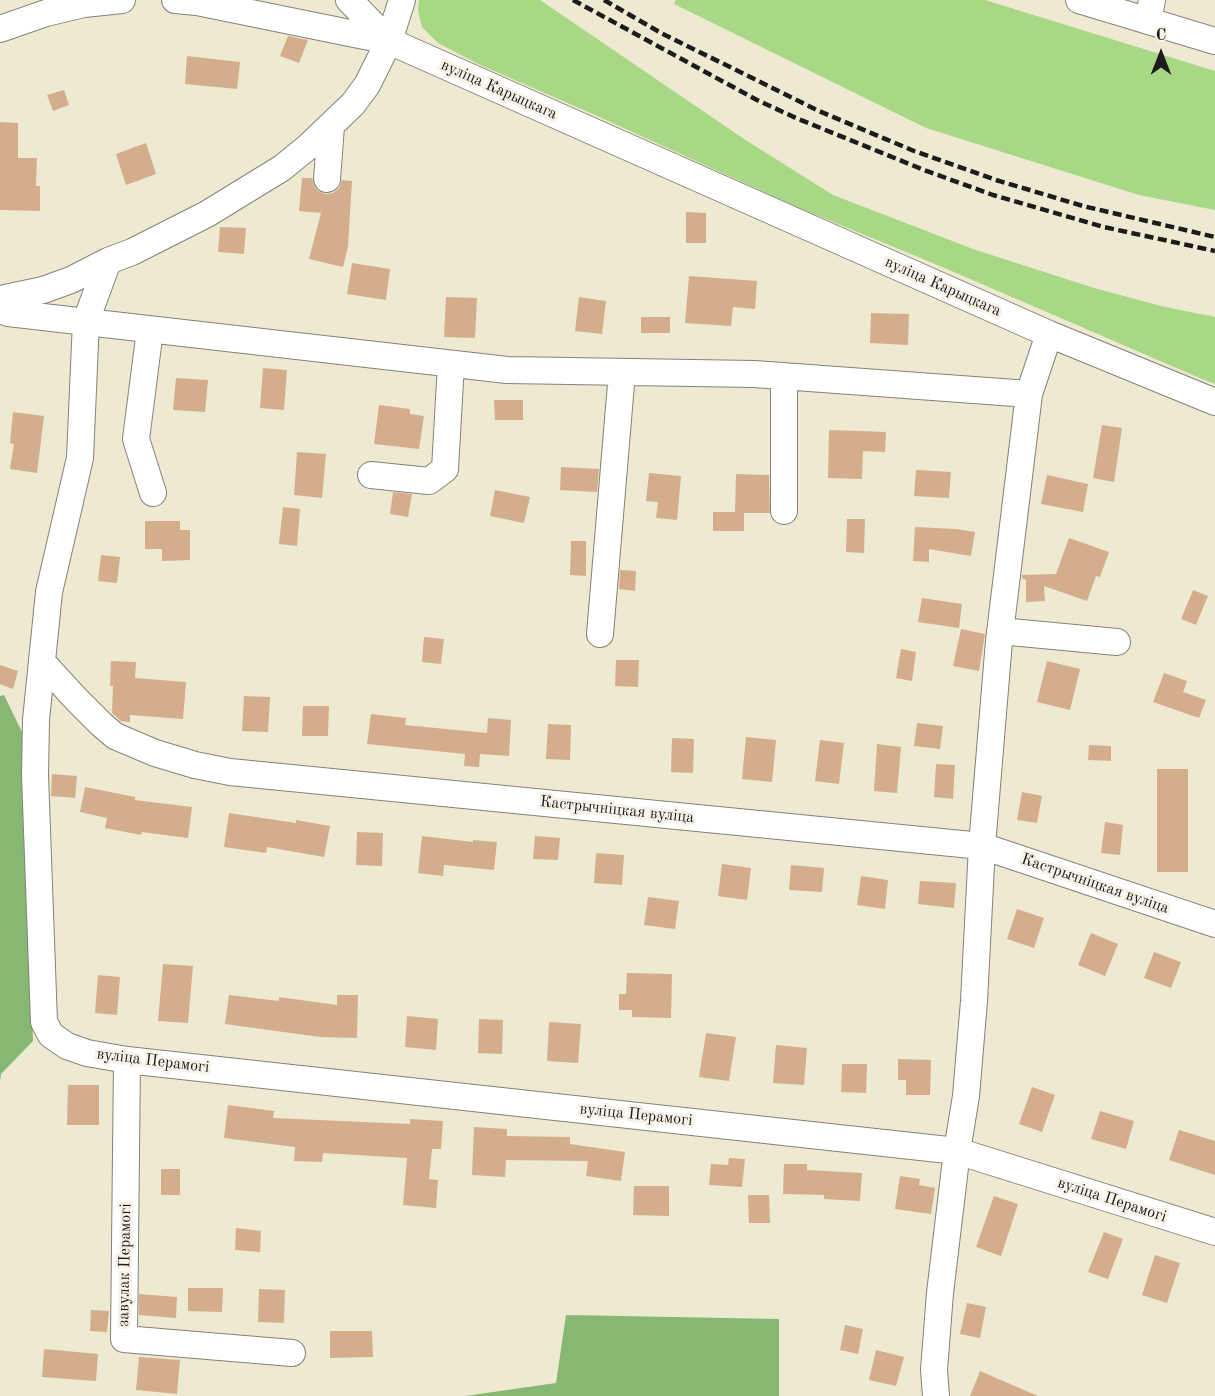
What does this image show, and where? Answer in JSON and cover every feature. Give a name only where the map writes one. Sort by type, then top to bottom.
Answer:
[{"type":"street","points":[[0,29],[46,13],[84,4],[122,0]]},
{"type":"street","points":[[175,0],[198,2],[389,41]]},
{"type":"street","points":[[349,0],[389,41]]},
{"type":"street","points":[[0,299],[44,290],[132,252],[207,214],[282,168],[331,126],[353,104],[367,85],[389,41],[402,0]]},
{"type":"street","points":[[1079,0],[1150,10],[1215,41]]},
{"type":"street","name":"вуліца Карыцкага","points":[[389,41],[1049,334],[1215,402]]},
{"type":"street","points":[[327,179],[331,126]]},
{"type":"street","points":[[36,720],[50,592],[80,458],[86,321],[108,261]]},
{"type":"street","points":[[0,309],[8,313],[507,370],[743,374],[1029,394]]},
{"type":"street","points":[[150,330],[136,439],[153,493]]},
{"type":"street","points":[[936,1396],[934,1370],[940,1293],[957,1150],[966,1096],[974,1001],[982,846],[1000,631],[1029,394],[1049,334]]},
{"type":"street","points":[[371,475],[429,481],[445,469],[451,363]]},
{"type":"street","points":[[600,634],[622,372]]},
{"type":"street","points":[[784,376],[784,511]]},
{"type":"street","points":[[1000,631],[1117,642]]},
{"type":"street","name":"Кастрычніцкая вуліца","points":[[43,663],[115,736],[156,753],[195,765],[230,772],[982,846],[1215,924]]},
{"type":"street","points":[[36,720],[77,700]]},
{"type":"street","name":"вуліца Перамогі","points":[[36,720],[35,775],[44,1022],[51,1035],[67,1046],[87,1053],[127,1060],[957,1150],[1215,1232]]},
{"type":"street","name":"завулак Перамогі","points":[[127,1060],[124,1339],[292,1353]]},
{"type":"green space","points":[[419,0],[540,0],[744,139],[833,195],[973,249],[1094,288],[1165,307],[1215,317],[1215,384],[797,207],[478,64],[438,43],[422,27],[418,11]]},
{"type":"green space","points":[[676,0],[985,0],[1215,71],[1215,210],[1139,195],[926,128],[674,4]]},
{"type":"green space","points":[[4,695],[22,732],[33,1041],[1,1074],[0,1082],[0,696]]},
{"type":"green space","points":[[566,1315],[779,1319],[779,1396],[465,1396],[556,1383]]},
{"type":"building","points":[[288,36],[308,40],[299,63],[280,56]]},
{"type":"building","points":[[187,56],[240,62],[237,89],[185,84]]},
{"type":"building","points":[[64,90],[69,105],[53,111],[47,95]]},
{"type":"building","points":[[0,122],[18,123],[18,158],[37,158],[36,186],[40,186],[40,211],[0,210]]},
{"type":"building","points":[[146,143],[156,174],[126,185],[116,154]]},
{"type":"building","points":[[302,178],[312,178],[318,191],[326,194],[333,193],[339,188],[342,180],[352,181],[348,247],[343,267],[309,259],[321,213],[299,211]]},
{"type":"building","points":[[686,212],[706,213],[706,243],[686,243]]},
{"type":"building","points":[[220,227],[246,228],[244,254],[218,252]]},
{"type":"building","points":[[352,263],[390,269],[386,300],[347,294]]},
{"type":"building","points":[[689,276],[757,281],[755,309],[733,307],[731,326],[685,323]]},
{"type":"building","points":[[446,297],[477,298],[475,338],[444,337]]},
{"type":"building","points":[[579,297],[606,301],[602,334],[575,331]]},
{"type":"building","points":[[871,313],[909,314],[908,345],[870,343]]},
{"type":"building","points":[[641,317],[670,317],[670,333],[641,333]]},
{"type":"building","points":[[263,368],[287,370],[284,410],[260,408]]},
{"type":"building","points":[[176,378],[208,380],[205,412],[173,410]]},
{"type":"building","points":[[494,400],[523,400],[523,420],[495,420]]},
{"type":"building","points":[[379,405],[410,409],[410,414],[424,416],[419,449],[374,444]]},
{"type":"building","points":[[13,412],[44,416],[37,473],[10,469],[14,444],[10,443]]},
{"type":"building","points":[[1102,425],[1122,428],[1114,482],[1093,478]]},
{"type":"building","points":[[829,430],[886,432],[885,452],[863,451],[862,479],[828,478]]},
{"type":"building","points":[[297,452],[326,454],[322,498],[294,495]]},
{"type":"building","points":[[561,467],[599,469],[597,492],[560,490]]},
{"type":"building","points":[[916,470],[951,472],[949,498],[914,496]]},
{"type":"building","points":[[649,473],[681,476],[677,520],[656,518],[658,502],[646,501]]},
{"type":"building","points":[[736,474],[769,475],[770,513],[744,513],[744,531],[713,531],[713,512],[735,512]]},
{"type":"building","points":[[1047,475],[1088,484],[1083,512],[1041,504]]},
{"type":"building","points":[[495,490],[530,497],[524,523],[490,516]]},
{"type":"building","points":[[393,492],[412,494],[408,517],[390,514]]},
{"type":"building","points":[[283,507],[300,509],[297,546],[279,544]]},
{"type":"building","points":[[847,519],[865,519],[864,553],[846,552]]},
{"type":"building","points":[[145,521],[180,521],[180,530],[190,530],[190,560],[162,561],[162,549],[145,549]]},
{"type":"building","points":[[915,527],[975,532],[971,556],[929,549],[929,562],[913,561]]},
{"type":"building","points":[[1069,538],[1109,552],[1100,577],[1096,576],[1087,601],[1044,586],[1045,601],[1026,602],[1026,580],[1022,578],[1022,575],[1056,574]]},
{"type":"building","points":[[571,541],[586,541],[586,576],[570,575]]},
{"type":"building","points":[[101,555],[120,557],[117,583],[98,581]]},
{"type":"building","points":[[620,570],[636,571],[635,591],[619,589]]},
{"type":"building","points":[[1193,590],[1208,596],[1196,625],[1181,619]]},
{"type":"building","points":[[922,598],[962,604],[959,628],[918,622]]},
{"type":"building","points":[[961,629],[985,634],[979,671],[953,666]]},
{"type":"building","points":[[424,637],[444,639],[441,664],[422,662]]},
{"type":"building","points":[[901,649],[916,652],[912,681],[896,678]]},
{"type":"building","points":[[616,660],[639,660],[638,687],[615,686]]},
{"type":"building","points":[[111,661],[136,662],[135,678],[186,682],[183,719],[130,715],[130,722],[121,721],[112,713]]},
{"type":"building","points":[[1047,661],[1080,669],[1070,710],[1037,702]]},
{"type":"building","points":[[0,665],[18,671],[13,689],[0,684]]},
{"type":"building","points":[[1164,673],[1187,681],[1183,692],[1206,700],[1199,718],[1153,702]]},
{"type":"building","points":[[244,696],[270,697],[268,732],[242,731]]},
{"type":"building","points":[[303,706],[329,706],[328,736],[302,736]]},
{"type":"building","points":[[371,714],[406,718],[405,725],[487,733],[488,718],[511,720],[509,756],[480,754],[479,767],[464,766],[465,754],[367,744]]},
{"type":"building","points":[[917,723],[943,726],[940,749],[914,746]]},
{"type":"building","points":[[548,724],[571,725],[570,760],[546,759]]},
{"type":"building","points":[[746,737],[776,740],[772,782],[742,779]]},
{"type":"building","points":[[672,738],[694,739],[693,773],[671,772]]},
{"type":"building","points":[[820,740],[844,743],[839,784],[815,781]]},
{"type":"building","points":[[877,744],[901,747],[897,793],[874,791]]},
{"type":"building","points":[[1089,745],[1111,746],[1111,761],[1088,760]]},
{"type":"building","points":[[936,764],[955,765],[953,799],[934,797]]},
{"type":"building","points":[[1157,769],[1188,769],[1188,872],[1157,872]]},
{"type":"building","points":[[52,774],[77,776],[75,798],[51,796]]},
{"type":"building","points":[[85,787],[135,797],[135,800],[192,807],[188,838],[142,832],[141,835],[105,828],[107,818],[80,812]]},
{"type":"building","points":[[1022,792],[1042,796],[1037,823],[1017,820]]},
{"type":"building","points":[[229,813],[330,826],[324,857],[267,847],[266,853],[224,847]]},
{"type":"building","points":[[1105,822],[1123,825],[1120,855],[1101,853]]},
{"type":"building","points":[[357,832],[383,833],[382,866],[356,865]]},
{"type":"building","points":[[422,836],[473,842],[473,840],[497,842],[494,870],[444,865],[443,876],[418,873]]},
{"type":"building","points":[[535,836],[560,838],[558,860],[533,859]]},
{"type":"building","points":[[596,853],[624,855],[622,885],[594,883]]},
{"type":"building","points":[[722,864],[751,868],[747,900],[718,896]]},
{"type":"building","points":[[791,865],[824,868],[822,892],[789,890]]},
{"type":"building","points":[[861,876],[888,880],[885,909],[857,905]]},
{"type":"building","points":[[920,881],[956,883],[954,908],[918,904]]},
{"type":"building","points":[[648,897],[679,901],[675,929],[644,925]]},
{"type":"building","points":[[1017,909],[1044,918],[1034,948],[1007,939]]},
{"type":"building","points":[[1091,933],[1118,944],[1105,976],[1078,965]]},
{"type":"building","points":[[1154,952],[1181,962],[1171,988],[1144,978]]},
{"type":"building","points":[[163,964],[193,966],[188,1023],[158,1021]]},
{"type":"building","points":[[627,973],[672,974],[671,1018],[632,1017],[632,1010],[619,1010],[619,994],[626,994]]},
{"type":"building","points":[[98,975],[120,977],[117,1015],[95,1013]]},
{"type":"building","points":[[229,995],[279,1001],[279,997],[337,1005],[337,995],[358,995],[357,1038],[320,1037],[225,1024]]},
{"type":"building","points":[[407,1016],[438,1019],[436,1050],[405,1047]]},
{"type":"building","points":[[479,1019],[503,1020],[502,1054],[478,1053]]},
{"type":"building","points":[[549,1022],[581,1024],[578,1063],[547,1061]]},
{"type":"building","points":[[706,1033],[736,1037],[729,1081],[699,1077]]},
{"type":"building","points":[[776,1045],[807,1048],[804,1085],[773,1083]]},
{"type":"building","points":[[898,1059],[931,1060],[930,1095],[906,1095],[906,1080],[898,1080]]},
{"type":"building","points":[[842,1064],[867,1064],[866,1093],[841,1092]]},
{"type":"building","points":[[68,1085],[99,1085],[99,1125],[67,1125]]},
{"type":"building","points":[[1032,1087],[1055,1095],[1042,1132],[1019,1124]]},
{"type":"building","points":[[228,1105],[274,1111],[273,1118],[410,1124],[410,1119],[443,1121],[441,1149],[432,1149],[429,1179],[438,1180],[436,1208],[403,1205],[407,1158],[323,1153],[322,1162],[294,1161],[295,1147],[224,1138]]},
{"type":"building","points":[[1100,1111],[1134,1121],[1126,1149],[1091,1139]]},
{"type":"building","points":[[474,1127],[507,1129],[507,1136],[570,1137],[570,1144],[625,1152],[621,1181],[586,1176],[588,1161],[506,1160],[505,1177],[472,1175]]},
{"type":"building","points":[[1179,1130],[1215,1141],[1215,1175],[1169,1160]]},
{"type":"building","points":[[729,1158],[745,1159],[742,1187],[709,1185],[711,1164],[728,1165]]},
{"type":"building","points":[[784,1164],[807,1164],[807,1170],[862,1173],[860,1201],[824,1199],[824,1195],[783,1194]]},
{"type":"building","points":[[161,1169],[180,1169],[180,1195],[161,1195]]},
{"type":"building","points":[[900,1176],[920,1179],[919,1185],[935,1188],[931,1214],[895,1209]]},
{"type":"building","points":[[634,1186],[669,1186],[669,1216],[633,1215]]},
{"type":"building","points":[[748,1195],[769,1195],[770,1223],[749,1223]]},
{"type":"building","points":[[994,1196],[1018,1204],[1001,1256],[976,1247]]},
{"type":"building","points":[[236,1228],[261,1231],[260,1252],[235,1250]]},
{"type":"building","points":[[1104,1232],[1123,1239],[1108,1279],[1088,1272]]},
{"type":"building","points":[[1155,1255],[1180,1263],[1167,1303],[1142,1295]]},
{"type":"building","points":[[188,1288],[223,1288],[222,1312],[188,1311]]},
{"type":"building","points":[[259,1289],[285,1290],[284,1323],[258,1322]]},
{"type":"building","points":[[139,1294],[177,1297],[176,1318],[139,1315]]},
{"type":"building","points":[[967,1303],[986,1307],[980,1338],[960,1334]]},
{"type":"building","points":[[91,1310],[109,1311],[107,1332],[90,1331]]},
{"type":"building","points":[[845,1325],[863,1329],[858,1354],[840,1350]]},
{"type":"building","points":[[330,1331],[372,1331],[373,1357],[330,1358]]},
{"type":"building","points":[[44,1349],[98,1354],[96,1381],[42,1377]]},
{"type":"building","points":[[876,1350],[904,1357],[896,1386],[869,1380]]},
{"type":"building","points":[[139,1357],[180,1360],[177,1394],[136,1390]]},
{"type":"building","points":[[980,1371],[1038,1396],[970,1396]]},
{"type":"railway","points":[[573,0],[757,100],[924,170],[993,195],[1104,227],[1215,251]]},
{"type":"railway","points":[[604,0],[661,33],[819,111],[914,151],[996,180],[1083,206],[1215,237]]}]
